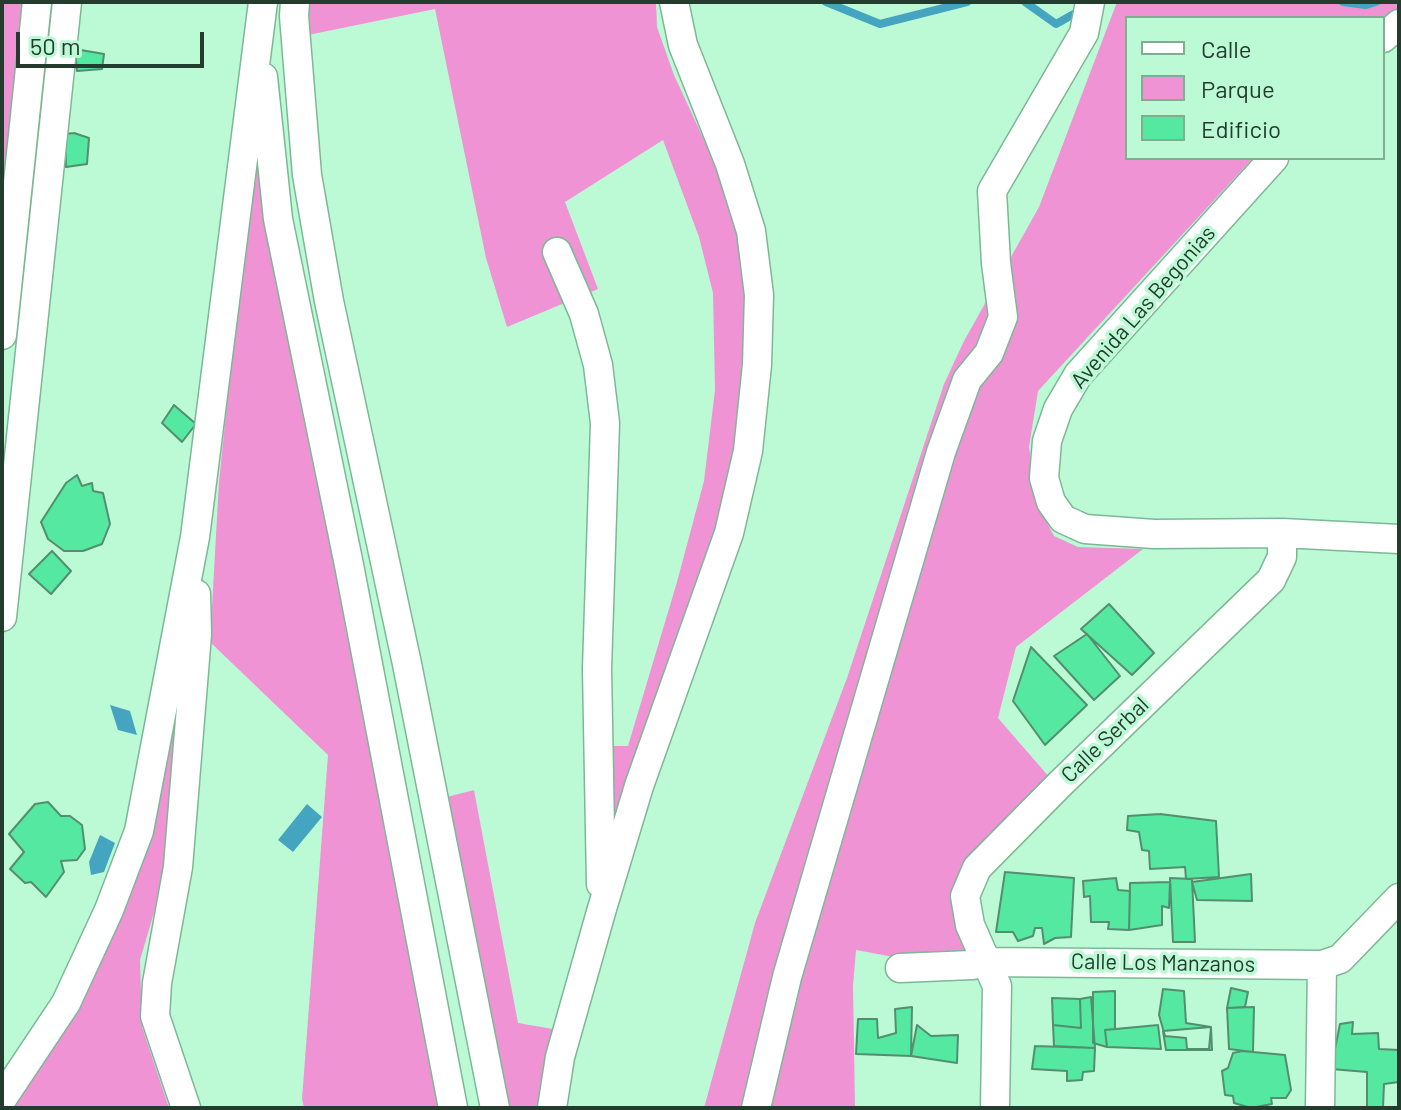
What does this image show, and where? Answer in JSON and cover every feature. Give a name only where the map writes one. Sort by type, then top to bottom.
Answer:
[{"type":"street","points":[[2,335],[37,2]]},
{"type":"street","points":[[2,617],[67,2]]},
{"type":"street","points":[[2,1099],[66,1003],[109,910],[139,831],[195,537],[263,2]]},
{"type":"street","points":[[295,2],[307,175],[329,301],[407,664],[495,1108]]},
{"type":"street","points":[[552,1108],[560,1057],[601,912],[639,786],[729,533],[748,451],[757,365],[759,295],[751,231],[730,164],[683,45],[674,2]]},
{"type":"street","points":[[756,1108],[787,977],[941,452],[967,380],[989,353],[1003,317],[992,191],[1084,33],[1090,2]]},
{"type":"street","points":[[259,41],[278,219],[349,565],[453,1108]]},
{"type":"street","name":"Avenida Las Begonias","points":[[1272,160],[1078,375],[1058,409],[1047,441],[1044,478],[1051,502],[1063,519],[1085,529],[1154,534],[1282,533],[1399,539]]},
{"type":"street","points":[[557,252],[584,314],[598,365],[605,423],[597,669],[601,912]]},
{"type":"street","name":"Calle Serbal","points":[[995,1108],[997,986],[970,925],[965,896],[977,868],[1271,580],[1282,557],[1282,533]]},
{"type":"street","points":[[186,1108],[155,1016],[157,983],[179,852],[197,634],[195,537]]},
{"type":"street","points":[[1320,1108],[1322,965],[1340,959],[1399,898]]},
{"type":"street","name":"Calle Los Manzanos","points":[[900,968],[986,962],[1322,965]]},
{"type":"green space","points":[[2,2],[24,2],[2,211]]},
{"type":"green space","points":[[309,2],[656,2],[657,27],[674,75],[730,196],[746,284],[738,434],[723,516],[608,855],[608,746],[628,746],[704,481],[715,390],[713,293],[699,237],[663,140],[565,202],[598,289],[507,327],[486,258],[435,9],[308,35]]},
{"type":"green space","points":[[1117,2],[1399,2],[1399,11],[1385,22],[1385,16],[1125,16],[1125,160],[1251,160],[1038,391],[1029,447],[1037,504],[1054,536],[1078,547],[1143,549],[1016,647],[998,718],[1050,778],[957,925],[967,957],[899,958],[856,950],[853,986],[855,1108],[704,1108],[755,923],[847,678],[944,384],[964,341],[1039,207]]},
{"type":"green space","points":[[256,121],[443,1108],[304,1108],[302,1099],[328,755],[210,642],[219,482]]},
{"type":"green space","points":[[183,657],[161,889],[140,960],[142,1027],[169,1108],[8,1108],[103,955]]},
{"type":"green space","points":[[474,790],[518,1023],[553,1029],[540,1108],[505,1108],[443,798]]},
{"type":"water","points":[[110,705],[130,711],[137,735],[118,730]]},
{"type":"water","points":[[307,804],[322,817],[293,852],[278,840]]},
{"type":"water","points":[[100,835],[115,843],[104,872],[91,875],[89,862]]},
{"type":"building","points":[[75,49],[104,54],[102,69],[77,71]]},
{"type":"building","points":[[74,133],[89,138],[87,164],[66,167],[65,134]]},
{"type":"building","points":[[174,405],[196,424],[182,442],[162,423]]},
{"type":"building","points":[[77,475],[82,486],[92,483],[93,491],[103,493],[110,524],[102,544],[83,551],[64,551],[48,539],[41,522],[66,483]]},
{"type":"building","points":[[52,551],[71,571],[51,594],[29,574]]},
{"type":"building","points":[[1109,604],[1154,653],[1132,675],[1081,629]]},
{"type":"building","points":[[1087,634],[1120,676],[1094,700],[1054,656]]},
{"type":"building","points":[[1031,647],[1087,705],[1045,745],[1013,701]]},
{"type":"building","points":[[48,802],[61,816],[70,816],[82,825],[85,849],[77,860],[61,861],[64,872],[46,897],[31,882],[25,883],[10,869],[24,852],[9,834],[35,804]]},
{"type":"building","points":[[1160,814],[1216,821],[1219,877],[1186,879],[1185,867],[1150,869],[1149,851],[1142,850],[1139,832],[1127,830],[1128,816]]},
{"type":"building","points":[[1005,872],[1074,878],[1071,937],[1055,938],[1044,944],[1042,928],[1035,928],[1033,936],[1018,941],[1013,932],[996,932]]},
{"type":"building","points":[[1251,874],[1252,901],[1197,900],[1192,882]]},
{"type":"building","points":[[1116,878],[1118,890],[1130,891],[1129,930],[1108,929],[1109,922],[1091,922],[1090,896],[1084,897],[1083,881]]},
{"type":"building","points":[[1170,878],[1192,879],[1195,942],[1173,942]]},
{"type":"building","points":[[1170,882],[1169,908],[1162,906],[1162,925],[1129,930],[1130,883]]},
{"type":"building","points":[[1231,988],[1248,992],[1245,1007],[1227,1008]]},
{"type":"building","points":[[1163,989],[1184,991],[1186,1023],[1211,1027],[1209,1049],[1187,1049],[1186,1038],[1165,1036],[1159,1015]]},
{"type":"building","points":[[1115,991],[1115,1029],[1105,1030],[1107,1047],[1093,1043],[1093,992]]},
{"type":"building","points":[[1091,997],[1095,1048],[1054,1046],[1053,1025],[1081,1028],[1080,999]]},
{"type":"building","points":[[1052,998],[1080,999],[1081,1028],[1053,1025]]},
{"type":"building","points":[[912,1007],[911,1056],[856,1054],[858,1019],[877,1019],[878,1038],[896,1033],[895,1009]]},
{"type":"building","points":[[1254,1007],[1253,1052],[1229,1049],[1227,1008]]},
{"type":"building","points":[[1353,1022],[1352,1034],[1378,1033],[1379,1049],[1399,1050],[1399,1082],[1384,1084],[1383,1108],[1367,1108],[1367,1072],[1331,1069],[1340,1024]]},
{"type":"building","points":[[917,1025],[931,1036],[958,1035],[957,1063],[911,1056]]},
{"type":"building","points":[[1158,1025],[1161,1049],[1107,1047],[1105,1030]]},
{"type":"building","points":[[1211,1027],[1212,1050],[1166,1050],[1163,1031]]},
{"type":"building","points":[[1035,1046],[1095,1048],[1094,1071],[1083,1072],[1082,1080],[1067,1081],[1067,1071],[1032,1069]]},
{"type":"building","points":[[1233,1053],[1285,1055],[1291,1090],[1286,1098],[1271,1098],[1272,1104],[1251,1108],[1234,1103],[1233,1096],[1225,1095],[1222,1071],[1228,1068]]},
{"type":"waterway","points":[[826,2],[880,24],[967,2]]},
{"type":"waterway","points":[[1025,2],[1056,24],[1081,10]]},
{"type":"waterway","points":[[1343,2],[1366,5],[1376,2]]}]
